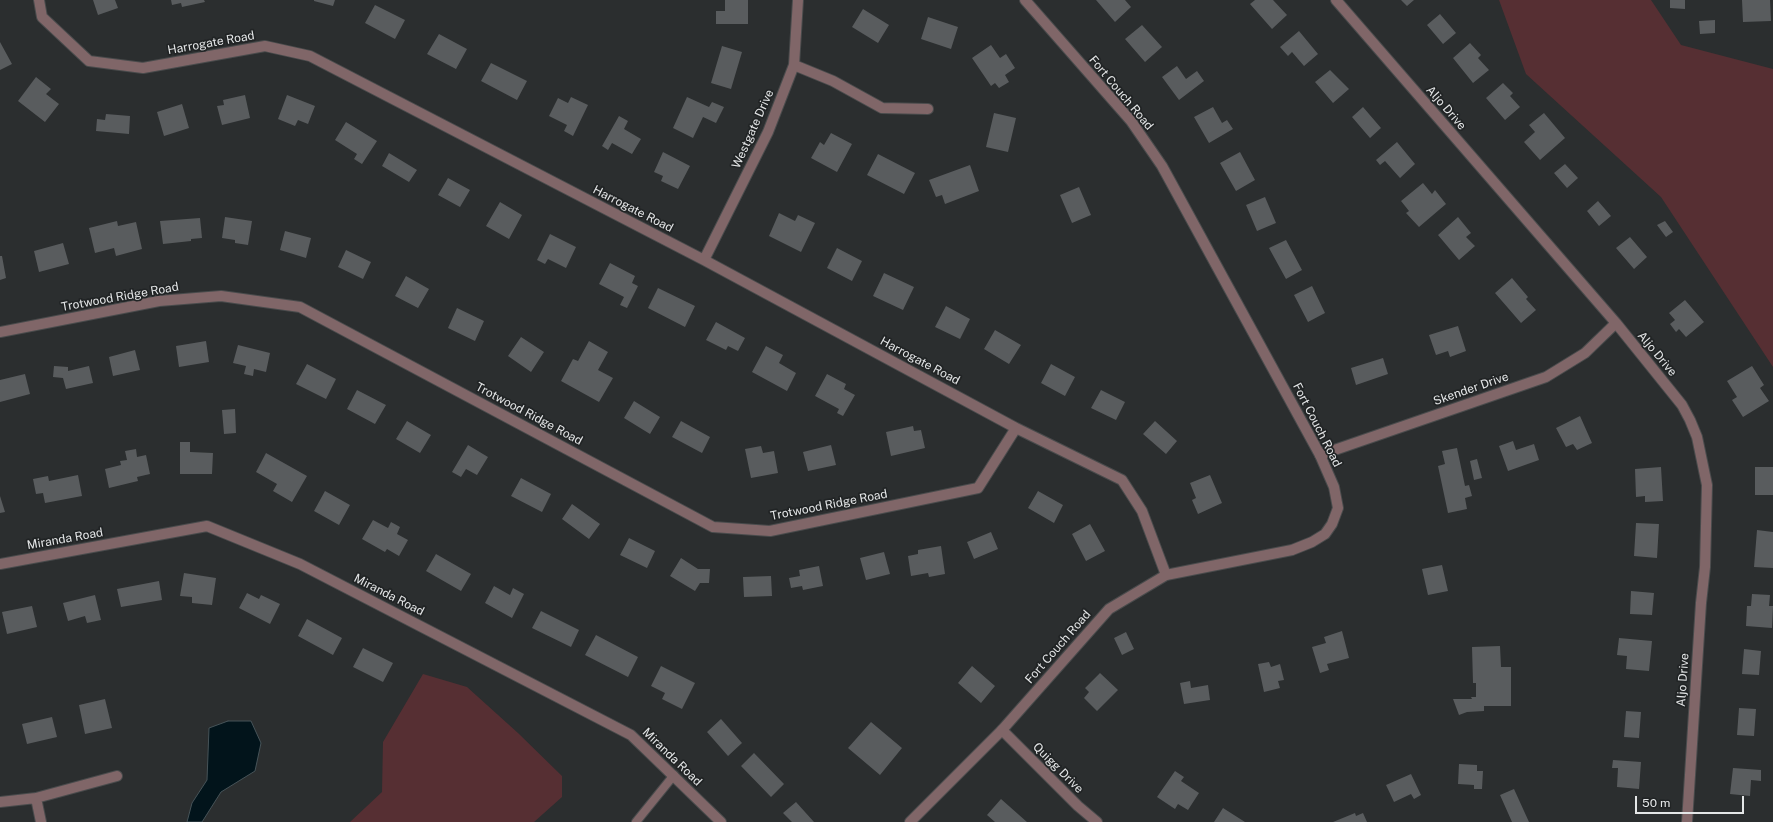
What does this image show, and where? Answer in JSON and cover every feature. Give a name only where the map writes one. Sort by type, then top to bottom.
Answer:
[{"type":"street","name":"Harrogate Road","points":[[39,0],[42,17],[89,61],[143,68],[265,46],[310,56],[704,260],[1016,428],[1122,480],[1142,511],[1166,575]]},
{"type":"street","name":"Westgate Drive","points":[[704,260],[768,132],[794,65],[798,0]]},
{"type":"street","name":"Fort Couch Road","points":[[910,822],[1002,730],[1109,609],[1166,575],[1292,550],[1312,542],[1325,534],[1332,524],[1338,508],[1334,487],[1320,455],[1162,166],[1131,121],[1025,0]]},
{"type":"street","name":"Aljo Drive","points":[[1336,0],[1616,323],[1682,405],[1697,437],[1707,485],[1705,567],[1701,603],[1687,822]]},
{"type":"street","points":[[794,65],[833,81],[882,108],[928,109]]},
{"type":"street","name":"Trotwood Ridge Road","points":[[0,332],[159,301],[221,296],[300,307],[713,527],[770,531],[978,488],[1016,428]]},
{"type":"street","name":"Skender Drive","points":[[1320,455],[1546,377],[1585,353],[1616,323]]},
{"type":"street","name":"Miranda Road","points":[[0,564],[207,526],[300,564],[631,735],[721,822]]},
{"type":"street","name":"Quigg Drive","points":[[1002,730],[1078,806],[1097,822]]},
{"type":"street","points":[[0,802],[36,798],[117,776]]},
{"type":"street","points":[[36,798],[41,822]]},
{"type":"lane","points":[[638,821],[674,775]]},
{"type":"shaded area","points":[[1499,0],[1651,0],[1681,45],[1773,69],[1773,367],[1661,197],[1526,74]]},
{"type":"shaded area","points":[[423,674],[467,687],[518,733],[562,776],[562,797],[534,822],[350,822],[382,792],[383,742]]},
{"type":"shaded area","points":[[228,721],[251,721],[261,743],[255,771],[221,792],[202,822],[187,822],[192,803],[207,780],[209,728]]},
{"type":"building","points":[[93,0],[115,0],[118,8],[98,15]]},
{"type":"building","points":[[171,0],[204,0],[205,2],[182,7],[181,3],[172,5]]},
{"type":"building","points":[[314,0],[335,0],[333,6]]},
{"type":"building","points":[[725,0],[748,0],[748,24],[716,24],[716,11],[725,11]]},
{"type":"building","points":[[1096,0],[1125,0],[1131,7],[1115,22]]},
{"type":"building","points":[[1255,0],[1273,0],[1287,15],[1272,29],[1250,4]]},
{"type":"building","points":[[1401,0],[1414,0],[1407,6]]},
{"type":"building","points":[[1670,0],[1685,0],[1685,9],[1670,8]]},
{"type":"building","points":[[1742,0],[1770,0],[1771,21],[1743,22]]},
{"type":"building","points":[[375,5],[405,20],[395,39],[365,23]]},
{"type":"building","points":[[863,9],[889,25],[878,43],[852,27]]},
{"type":"building","points":[[1440,14],[1456,33],[1443,44],[1427,25]]},
{"type":"building","points":[[928,17],[958,27],[951,49],[921,39]]},
{"type":"building","points":[[1715,20],[1715,33],[1700,34],[1699,21]]},
{"type":"building","points":[[1142,25],[1162,47],[1145,62],[1125,39]]},
{"type":"building","points":[[1299,31],[1318,54],[1304,66],[1292,52],[1288,56],[1280,47]]},
{"type":"building","points":[[439,34],[467,49],[456,69],[427,54]]},
{"type":"building","points":[[0,42],[12,64],[0,70]]},
{"type":"building","points":[[1470,43],[1481,55],[1478,58],[1489,70],[1473,83],[1453,58]]},
{"type":"building","points":[[991,45],[1000,58],[1006,54],[1015,68],[1005,75],[1009,82],[999,88],[995,83],[991,86],[972,58]]},
{"type":"building","points":[[722,46],[742,52],[731,89],[711,83]]},
{"type":"building","points":[[491,63],[527,81],[517,100],[481,81]]},
{"type":"building","points":[[1177,66],[1186,79],[1197,71],[1204,81],[1179,100],[1162,77]]},
{"type":"building","points":[[1330,70],[1349,89],[1333,103],[1315,82]]},
{"type":"building","points":[[36,77],[51,89],[46,94],[59,104],[45,122],[18,101]]},
{"type":"building","points":[[1503,83],[1513,93],[1510,96],[1520,107],[1505,120],[1486,98]]},
{"type":"building","points":[[245,95],[250,118],[222,125],[217,106],[224,105],[223,100]]},
{"type":"building","points":[[287,95],[315,106],[308,124],[298,120],[295,126],[278,119]]},
{"type":"building","points":[[571,97],[588,105],[573,136],[564,131],[567,125],[549,116],[558,98],[568,103]]},
{"type":"building","points":[[687,97],[709,107],[712,102],[724,107],[716,123],[703,117],[693,138],[673,128]]},
{"type":"building","points":[[182,104],[189,128],[164,136],[157,112]]},
{"type":"building","points":[[1213,107],[1222,123],[1227,120],[1233,129],[1209,143],[1194,117]]},
{"type":"building","points":[[1363,107],[1381,128],[1370,138],[1352,117]]},
{"type":"building","points":[[994,113],[1016,118],[1008,152],[986,147]]},
{"type":"building","points":[[1544,113],[1565,138],[1540,160],[1524,142],[1535,132],[1529,125]]},
{"type":"building","points":[[106,114],[130,116],[129,134],[96,131],[97,119],[105,120]]},
{"type":"building","points":[[619,116],[628,121],[624,129],[641,139],[632,154],[612,143],[608,150],[602,146]]},
{"type":"building","points":[[346,122],[377,141],[362,164],[354,159],[357,154],[335,140]]},
{"type":"building","points":[[831,133],[852,144],[837,172],[811,158],[820,142],[824,145]]},
{"type":"building","points":[[1397,142],[1415,164],[1400,178],[1385,161],[1380,165],[1376,160]]},
{"type":"building","points":[[663,152],[690,166],[678,189],[661,181],[663,176],[654,172]]},
{"type":"building","points":[[1240,152],[1255,180],[1236,191],[1220,163]]},
{"type":"building","points":[[389,153],[417,170],[409,182],[382,166]]},
{"type":"building","points":[[878,154],[915,173],[904,194],[867,175]]},
{"type":"building","points":[[1565,164],[1578,178],[1567,188],[1554,173]]},
{"type":"building","points":[[970,165],[979,191],[945,204],[942,195],[936,197],[929,180]]},
{"type":"building","points":[[448,178],[470,190],[460,207],[438,195]]},
{"type":"building","points":[[1423,183],[1432,194],[1435,190],[1446,204],[1419,227],[1406,213],[1409,211],[1401,201]]},
{"type":"building","points":[[1079,187],[1091,215],[1072,223],[1060,195]]},
{"type":"building","points":[[1265,197],[1276,223],[1257,231],[1246,205]]},
{"type":"building","points":[[1598,201],[1611,216],[1599,226],[1587,211]]},
{"type":"building","points":[[500,202],[522,215],[509,239],[486,226]]},
{"type":"building","points":[[779,213],[795,221],[798,215],[815,223],[801,252],[769,236]]},
{"type":"building","points":[[225,217],[252,221],[248,245],[235,243],[235,240],[222,238]]},
{"type":"building","points":[[1458,217],[1471,233],[1466,237],[1475,246],[1459,260],[1438,235]]},
{"type":"building","points":[[200,218],[202,238],[191,239],[191,241],[163,244],[160,221]]},
{"type":"building","points":[[117,221],[118,226],[136,222],[142,249],[116,256],[114,248],[95,253],[89,228]]},
{"type":"building","points":[[1665,221],[1673,232],[1666,237],[1657,225]]},
{"type":"building","points":[[285,231],[311,238],[306,258],[280,250]]},
{"type":"building","points":[[550,234],[576,247],[566,268],[548,259],[545,264],[537,260]]},
{"type":"building","points":[[1630,237],[1647,257],[1634,269],[1616,248]]},
{"type":"building","points":[[1286,240],[1302,270],[1286,279],[1269,248]]},
{"type":"building","points":[[63,243],[69,264],[39,272],[34,251]]},
{"type":"building","points":[[837,248],[862,261],[852,281],[827,268]]},
{"type":"building","points":[[346,250],[371,262],[363,279],[338,267]]},
{"type":"building","points":[[0,256],[2,256],[6,278],[0,280]]},
{"type":"building","points":[[610,263],[635,276],[632,283],[638,286],[627,308],[620,305],[624,297],[599,284]]},
{"type":"building","points":[[884,273],[914,287],[903,310],[873,296]]},
{"type":"building","points":[[406,276],[429,289],[418,308],[395,296]]},
{"type":"building","points":[[1512,278],[1528,297],[1526,299],[1536,310],[1521,323],[1495,293]]},
{"type":"building","points":[[1312,286],[1325,313],[1308,322],[1294,295]]},
{"type":"building","points":[[658,288],[695,306],[685,327],[648,308]]},
{"type":"building","points":[[1685,300],[1704,322],[1686,337],[1679,329],[1676,332],[1670,324],[1675,320],[1669,313]]},
{"type":"building","points":[[946,306],[970,319],[960,339],[935,327]]},
{"type":"building","points":[[457,308],[484,321],[475,341],[448,328]]},
{"type":"building","points":[[716,322],[745,338],[738,351],[728,346],[726,350],[706,340]]},
{"type":"building","points":[[1458,326],[1466,351],[1450,357],[1448,351],[1436,355],[1429,335]]},
{"type":"building","points":[[995,330],[1021,345],[1009,364],[984,349]]},
{"type":"building","points":[[521,337],[544,352],[531,372],[508,356]]},
{"type":"building","points":[[206,341],[209,362],[179,367],[176,346]]},
{"type":"building","points":[[589,341],[608,352],[598,370],[613,378],[599,402],[561,381],[573,359],[578,361]]},
{"type":"building","points":[[238,345],[270,353],[266,372],[254,369],[253,376],[244,374],[246,366],[233,363]]},
{"type":"building","points":[[766,346],[783,355],[779,363],[796,373],[787,391],[752,372]]},
{"type":"building","points":[[135,350],[140,370],[113,376],[109,357]]},
{"type":"building","points":[[1383,358],[1388,374],[1356,385],[1351,368]]},
{"type":"building","points":[[307,364],[336,379],[326,399],[296,384]]},
{"type":"building","points":[[1051,364],[1075,377],[1065,396],[1041,383]]},
{"type":"building","points":[[54,366],[68,367],[68,371],[89,366],[93,383],[66,389],[63,378],[53,377]]},
{"type":"building","points":[[1752,366],[1764,385],[1760,388],[1769,401],[1743,417],[1732,400],[1737,397],[1727,381]]},
{"type":"building","points":[[25,374],[30,394],[0,402],[0,380]]},
{"type":"building","points":[[827,374],[846,384],[844,389],[855,395],[843,416],[837,413],[839,409],[815,396]]},
{"type":"building","points":[[357,390],[386,405],[375,424],[347,409]]},
{"type":"building","points":[[1101,390],[1125,402],[1116,420],[1091,408]]},
{"type":"building","points":[[634,401],[660,417],[650,434],[624,418]]},
{"type":"building","points":[[235,409],[236,433],[224,434],[222,410]]},
{"type":"building","points":[[1580,416],[1592,443],[1577,450],[1573,444],[1566,447],[1556,428]]},
{"type":"building","points":[[407,421],[431,435],[420,453],[396,439]]},
{"type":"building","points":[[681,421],[710,437],[702,453],[672,437]]},
{"type":"building","points":[[1155,421],[1177,441],[1166,454],[1143,434]]},
{"type":"building","points":[[913,426],[914,431],[921,430],[925,448],[891,456],[886,432]]},
{"type":"building","points":[[1513,441],[1516,450],[1534,444],[1539,460],[1508,471],[1499,446]]},
{"type":"building","points":[[180,442],[190,442],[190,452],[213,453],[212,474],[180,474]]},
{"type":"building","points":[[468,445],[488,457],[477,475],[466,469],[461,477],[452,472]]},
{"type":"building","points":[[831,445],[836,465],[808,471],[803,452]]},
{"type":"building","points":[[761,446],[763,453],[774,451],[778,473],[751,478],[745,449]]},
{"type":"building","points":[[1457,448],[1465,486],[1469,485],[1472,496],[1465,498],[1467,509],[1448,513],[1438,466],[1445,464],[1442,451]]},
{"type":"building","points":[[136,449],[137,457],[146,455],[150,474],[137,477],[138,481],[109,488],[105,469],[121,465],[120,461],[127,460],[125,451]]},
{"type":"building","points":[[266,453],[307,476],[292,502],[273,491],[277,484],[256,472]]},
{"type":"building","points":[[1477,459],[1482,478],[1474,480],[1470,461]]},
{"type":"building","points":[[1661,467],[1663,501],[1645,502],[1645,496],[1636,497],[1635,469]]},
{"type":"building","points":[[1755,467],[1773,467],[1773,495],[1755,495]]},
{"type":"building","points":[[78,475],[82,496],[45,503],[43,493],[36,494],[33,479],[48,476],[49,481]]},
{"type":"building","points":[[1210,475],[1222,503],[1198,514],[1192,500],[1196,498],[1190,483]]},
{"type":"building","points":[[521,478],[551,494],[542,512],[511,496]]},
{"type":"building","points":[[325,491],[350,505],[339,525],[314,511]]},
{"type":"building","points":[[1038,491],[1063,505],[1054,523],[1028,508]]},
{"type":"building","points":[[0,496],[5,512],[0,513]]},
{"type":"building","points":[[572,504],[600,524],[589,539],[562,519]]},
{"type":"building","points":[[373,520],[388,528],[391,522],[400,527],[397,534],[408,540],[399,556],[387,549],[385,552],[362,539]]},
{"type":"building","points":[[1636,523],[1659,524],[1657,558],[1634,556]]},
{"type":"building","points":[[1090,524],[1105,551],[1086,561],[1072,534]]},
{"type":"building","points":[[1757,530],[1773,532],[1773,568],[1754,567]]},
{"type":"building","points":[[991,532],[998,549],[974,559],[967,542]]},
{"type":"building","points":[[629,538],[655,551],[647,568],[620,555]]},
{"type":"building","points":[[941,546],[945,574],[929,577],[928,573],[911,576],[908,556],[918,554],[918,550]]},
{"type":"building","points":[[884,552],[890,574],[866,580],[860,558]]},
{"type":"building","points":[[436,554],[471,574],[461,591],[426,571]]},
{"type":"building","points":[[681,558],[698,569],[710,569],[709,583],[700,583],[695,591],[670,576]]},
{"type":"building","points":[[1442,565],[1448,591],[1428,595],[1422,569]]},
{"type":"building","points":[[819,566],[823,586],[803,590],[802,586],[791,588],[789,578],[800,576],[799,570]]},
{"type":"building","points":[[184,573],[216,578],[212,605],[192,603],[192,597],[180,596]]},
{"type":"building","points":[[771,576],[772,596],[744,597],[743,577]]},
{"type":"building","points":[[159,581],[162,600],[121,607],[117,589]]},
{"type":"building","points":[[494,586],[510,595],[513,588],[524,594],[512,618],[485,603]]},
{"type":"building","points":[[1631,591],[1654,593],[1652,615],[1630,614]]},
{"type":"building","points":[[247,593],[259,599],[261,595],[280,604],[270,624],[239,608]]},
{"type":"building","points":[[1752,594],[1770,595],[1769,606],[1773,606],[1772,628],[1746,626],[1747,606],[1751,606]]},
{"type":"building","points":[[95,595],[101,620],[87,623],[85,616],[68,621],[63,603]]},
{"type":"building","points":[[32,606],[37,627],[7,634],[2,612]]},
{"type":"building","points":[[541,611],[579,630],[571,647],[532,628]]},
{"type":"building","points":[[307,619],[342,638],[333,655],[298,636]]},
{"type":"building","points":[[1342,631],[1349,658],[1327,664],[1329,670],[1320,673],[1312,647],[1326,643],[1324,637]]},
{"type":"building","points":[[1126,632],[1134,649],[1122,655],[1114,638]]},
{"type":"building","points":[[596,635],[638,657],[628,677],[585,655]]},
{"type":"building","points":[[1619,638],[1652,641],[1649,671],[1626,669],[1627,656],[1617,655]]},
{"type":"building","points":[[1500,646],[1501,667],[1511,667],[1511,706],[1484,706],[1484,711],[1467,712],[1459,715],[1453,699],[1472,699],[1471,697],[1476,697],[1476,683],[1473,683],[1472,647]]},
{"type":"building","points":[[363,648],[393,663],[383,682],[353,667]]},
{"type":"building","points":[[1744,649],[1761,651],[1759,675],[1742,674]]},
{"type":"building","points":[[1269,662],[1271,667],[1280,664],[1284,680],[1278,681],[1280,688],[1264,692],[1258,664]]},
{"type":"building","points":[[661,666],[695,683],[682,709],[662,699],[665,693],[651,686]]},
{"type":"building","points":[[972,666],[995,686],[981,703],[958,683]]},
{"type":"building","points":[[1100,673],[1118,690],[1097,711],[1084,698],[1089,692],[1085,688]]},
{"type":"building","points":[[1190,681],[1191,688],[1208,685],[1210,700],[1184,704],[1180,683]]},
{"type":"building","points":[[105,699],[112,728],[85,734],[79,705]]},
{"type":"building","points":[[1739,708],[1756,709],[1754,736],[1737,735]]},
{"type":"building","points":[[1626,711],[1641,712],[1639,738],[1624,737]]},
{"type":"building","points":[[52,717],[57,737],[27,744],[22,724]]},
{"type":"building","points":[[721,719],[742,743],[728,756],[707,732]]},
{"type":"building","points":[[871,722],[902,748],[880,775],[848,748]]},
{"type":"building","points":[[754,753],[784,784],[771,797],[741,766]]},
{"type":"building","points":[[1613,760],[1641,762],[1639,789],[1617,787],[1618,768],[1612,768]]},
{"type":"building","points":[[1459,764],[1477,765],[1477,771],[1483,771],[1482,789],[1474,789],[1474,785],[1458,784]]},
{"type":"building","points":[[1733,768],[1761,770],[1761,781],[1751,780],[1750,796],[1730,794]]},
{"type":"building","points":[[1175,771],[1184,777],[1181,781],[1199,793],[1188,810],[1178,804],[1175,809],[1157,797]]},
{"type":"building","points":[[1411,774],[1421,795],[1414,799],[1411,794],[1394,802],[1386,785]]},
{"type":"building","points":[[1514,789],[1529,822],[1512,822],[1500,795]]},
{"type":"building","points":[[1001,799],[1027,822],[995,822],[987,815]]},
{"type":"building","points":[[796,802],[814,822],[792,822],[783,813]]},
{"type":"building","points":[[1223,808],[1245,822],[1214,822]]},
{"type":"building","points":[[1355,813],[1356,816],[1363,813],[1367,822],[1333,822]]}]
